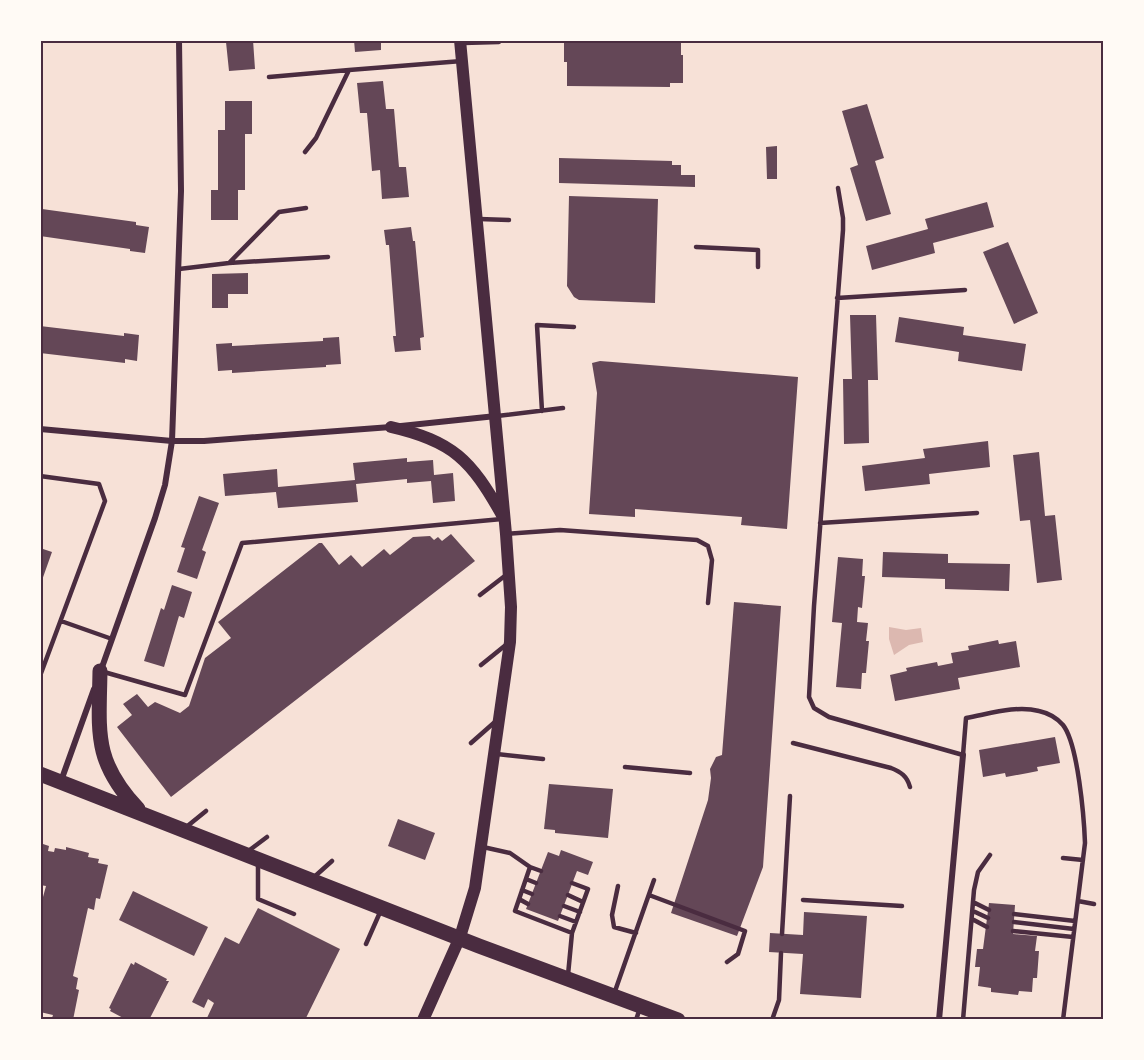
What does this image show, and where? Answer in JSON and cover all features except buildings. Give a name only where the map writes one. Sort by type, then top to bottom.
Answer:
[{"type":"main road","points":[[423,1020],[460,937],[475,888],[510,642],[509,573],[505,519],[460,42]]},
{"type":"main road","points":[[391,427],[428,437],[454,452],[486,486],[505,519]]},
{"type":"main road","points":[[100,671],[99,712],[102,753],[116,783],[142,813]]},
{"type":"main road","points":[[40,774],[382,908],[614,995],[638,1012],[678,1020]]},
{"type":"street","points":[[61,781],[165,486],[172,441],[179,269],[182,131],[179,40]]},
{"type":"street","points":[[40,429],[172,441],[204,441],[391,427],[496,416]]},
{"type":"street","points":[[939,1020],[963,755]]},
{"type":"lane","points":[[460,42],[499,42]]},
{"type":"lane","points":[[269,78],[462,62]]},
{"type":"lane","points":[[305,152],[316,138],[349,70]]},
{"type":"lane","points":[[838,188],[843,218],[809,697],[811,704],[829,717],[963,755],[966,718],[1025,709],[1046,712],[1062,724],[1072,745],[1084,818],[1085,843],[1063,1020]]},
{"type":"lane","points":[[229,263],[279,212],[306,208]]},
{"type":"lane","points":[[476,219],[509,220]]},
{"type":"lane","points":[[696,247],[758,250],[758,267]]},
{"type":"lane","points":[[179,269],[229,263],[328,257]]},
{"type":"lane","points":[[837,298],[965,290]]},
{"type":"lane","points":[[542,411],[537,325],[574,327]]},
{"type":"lane","points":[[496,416],[563,408]]},
{"type":"lane","points":[[40,476],[99,484],[105,501],[40,676]]},
{"type":"lane","points":[[820,523],[976,513]]},
{"type":"lane","points":[[100,671],[185,695],[242,543],[505,519]]},
{"type":"lane","points":[[506,534],[560,530],[697,540],[708,546],[712,560],[708,603]]},
{"type":"lane","points":[[480,595],[509,573]]},
{"type":"lane","points":[[61,621],[112,639]]},
{"type":"lane","points":[[481,665],[510,642]]},
{"type":"lane","points":[[471,743],[500,718]]},
{"type":"lane","points":[[793,743],[902,772],[910,787]]},
{"type":"lane","points":[[494,754],[543,759]]},
{"type":"lane","points":[[625,767],[690,773]]},
{"type":"lane","points":[[782,934],[790,796]]},
{"type":"lane","points":[[183,829],[206,812]]},
{"type":"lane","points":[[267,837],[251,856],[258,899],[294,914]]},
{"type":"lane","points":[[480,847],[510,853],[541,871]]},
{"type":"lane","points":[[963,1020],[973,902],[978,872],[990,855]]},
{"type":"lane","points":[[1063,858],[1083,860]]},
{"type":"lane","points":[[311,880],[332,861]]},
{"type":"lane","points":[[531,867],[515,911],[572,933]]},
{"type":"lane","points":[[526,879],[536,883]]},
{"type":"lane","points":[[614,995],[654,880]]},
{"type":"lane","points":[[568,978],[572,933],[588,889],[572,883]]},
{"type":"lane","points":[[618,886],[612,915],[614,927],[636,933]]},
{"type":"lane","points":[[522,890],[532,894]]},
{"type":"lane","points":[[568,895],[583,902]]},
{"type":"lane","points":[[649,895],[745,931],[738,954],[727,962]]},
{"type":"lane","points":[[519,899],[528,903]]},
{"type":"lane","points":[[803,900],[902,906]]},
{"type":"lane","points":[[1078,901],[1095,903]]},
{"type":"lane","points":[[973,902],[989,910]]},
{"type":"lane","points":[[564,906],[580,912]]},
{"type":"lane","points":[[366,944],[382,908]]},
{"type":"lane","points":[[973,911],[988,918]]},
{"type":"lane","points":[[1014,914],[1075,921]]},
{"type":"lane","points":[[560,916],[576,922]]},
{"type":"lane","points":[[972,919],[987,927]]},
{"type":"lane","points":[[1014,922],[1074,929]]},
{"type":"lane","points":[[1013,931],[1073,937]]},
{"type":"lane","points":[[772,1020],[779,1000],[781,953]]},
{"type":"shaded area","points":[[889,627],[906,630],[921,628],[923,642],[909,645],[894,655],[889,639]]}]
